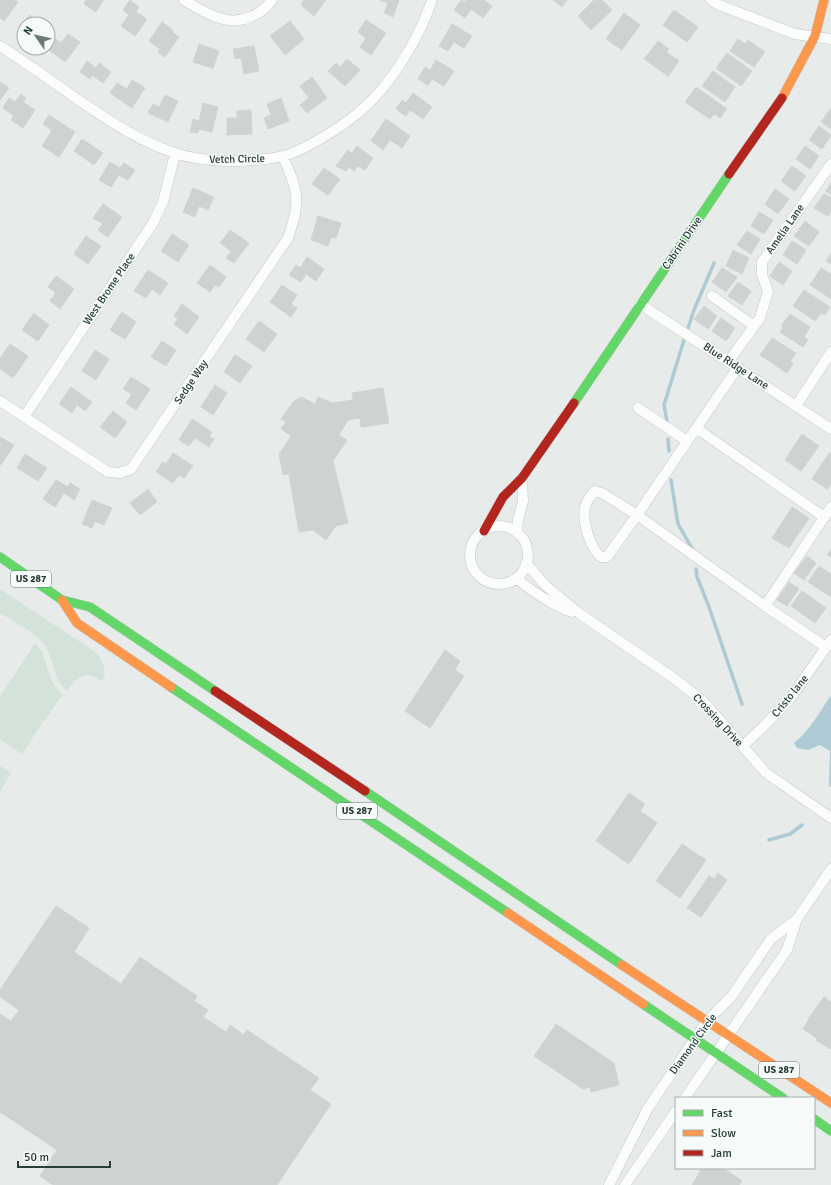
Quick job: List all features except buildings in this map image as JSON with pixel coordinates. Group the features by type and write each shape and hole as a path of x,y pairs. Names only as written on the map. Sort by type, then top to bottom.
{"main road":[{"name":"Cabrini Drive","path":"484,530 503,497 522,478 783,96 814,36 824,0"},
{"name":"US 287","path":"0,558 62,600 90,607 831,1103"},
{"name":"US 287","path":"62,600 77,623 717,1052 782,1097"},
{"path":"815,1120 831,1131"}],"street":[{"path":"184,0 223,19 237,21 255,15 267,7 272,0"},
{"name":"Vetch Circle","path":"0,46 120,128 142,140 175,154 192,158 219,161 255,160 283,156 304,147 333,132 359,113 383,87 408,51 428,12 432,0"},
{"path":"717,2 795,34 831,39"},
{"name":"West Brome Place","path":"24,417 153,223 163,202 175,154"},
{"name":"Sedge Way","path":"0,401 108,472 120,473 130,469 288,238 295,216 296,193 283,156"},
{"name":"Amelia Lane","path":"637,515 595,491 590,496 585,508 586,524 590,541 601,557 607,557 637,515 696,428 760,318 768,291 762,275 762,262 831,164"},
{"path":"712,296 754,326"},
{"name":"Blue Ridge Lane","path":"640,304 831,429"},
{"path":"796,406 831,352"},
{"path":"638,408 687,441"},
{"path":"696,428 824,517"},
{"path":"517,532 522,501 522,478"},
{"path":"765,606 831,507"},
{"path":"637,515 765,606 829,643"},
{"path":"501,526 517,532 523,539 528,555 522,571 516,578 509,582 496,583 483,579 476,573 470,555 472,545 477,536 484,530 501,526"},
{"name":"Crossing Drive","path":"526,563 546,586 580,614 672,677 703,701 766,773 831,818"},
{"name":"Crossing Drive","path":"516,578 521,583 566,611 580,614"},
{"name":"Cristo lane","path":"743,746 790,699 829,643"},
{"name":"Diamond Circle","path":"686,1097 787,950 797,919 831,869"},
{"name":"Diamond Circle","path":"609,1185 648,1108 707,1021 731,997 770,939 797,919"},
{"path":"625,1185 675,1112"}],"shaded area":[{"path":"0,589 94,651 103,664 104,679 101,681 92,676 84,676 78,679 67,691 58,680 50,656 41,640 0,613"},
{"path":"35,643 40,648 53,683 63,694 42,722 22,754 0,739 0,697"},
{"path":"0,766 11,773 0,792"}],"water":[{"path":"831,695 831,787 829,786 830,751 820,745 808,750 797,748 794,743 810,727"}],"waterway":[{"path":"688,328 714,263"},
{"path":"667,421 664,405 684,340"},
{"path":"668,439 669,451"},
{"path":"671,480 678,524 693,550"},
{"path":"696,569 697,577 709,607 742,704"},
{"path":"769,840 790,834 802,825"}],"traffic: fast":[{"path":"574,403 729,174"},
{"path":"0,557 62,600 90,607 215,691"},
{"path":"171,687 508,913"},
{"path":"365,791 622,965"},
{"path":"643,1004 782,1097"},
{"path":"815,1120 831,1131"}],"traffic: slow":[{"path":"782,98 815,36 824,0"},
{"path":"62,600 77,623 171,687"},
{"path":"508,913 643,1004"},
{"path":"622,965 831,1103"}],"traffic: jam":[{"path":"729,174 782,98"},
{"path":"484,531 503,497 522,478 574,403"},
{"path":"215,691 365,791"}]}
